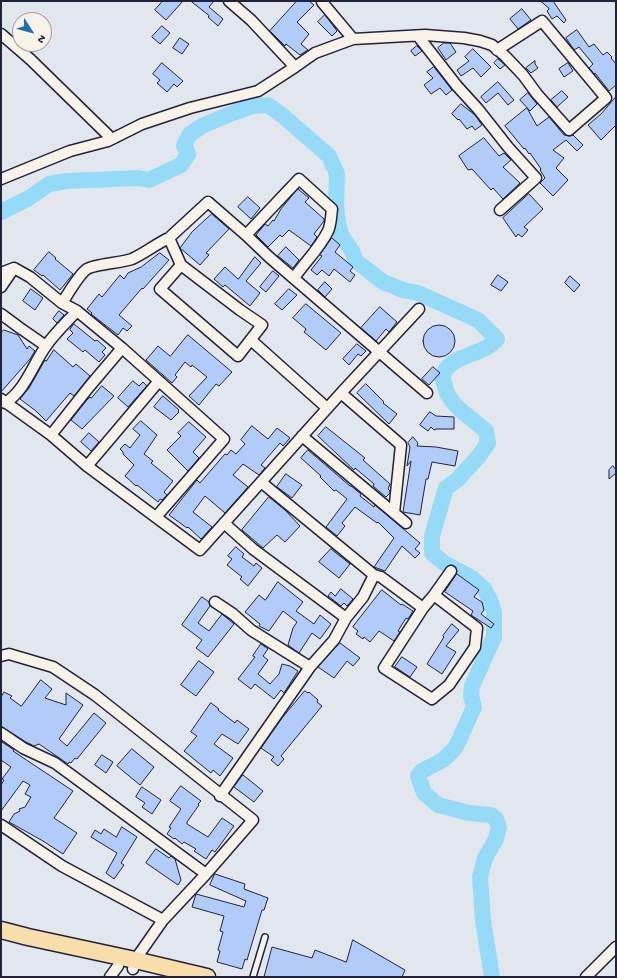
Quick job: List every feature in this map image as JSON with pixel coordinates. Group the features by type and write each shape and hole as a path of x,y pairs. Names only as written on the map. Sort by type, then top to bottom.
{"main road":[{"path":"1,930 124,968 207,977"},
{"path":"1,940 167,977"}],"street":[{"path":"229,1 251,20 295,67"},
{"path":"322,1 353,39"},
{"path":"1,179 63,153 112,139 142,124 190,108 258,91 315,53 353,39 418,36 464,38 492,45 523,76 569,130 606,98 542,21 498,50"},
{"path":"1,34 30,58 112,139"},
{"path":"418,36 457,86 536,178 500,210"},
{"path":"246,235 299,179 332,209 328,231 318,247 294,278"},
{"path":"62,303 80,275 88,268 131,259 148,251 169,238 208,202 269,257 427,392"},
{"path":"169,238 182,265 262,325 238,356 160,289 182,265"},
{"path":"14,268 30,278 62,303 77,311 122,348 224,439 156,517"},
{"path":"1,273 14,268"},
{"path":"1,287 14,268"},
{"path":"3,401 51,435 87,466 200,550 341,392 419,309"},
{"path":"3,401 11,399 23,385 46,346 77,311"},
{"path":"1,314 46,346"},
{"path":"251,340 327,408"},
{"path":"51,435 122,348"},
{"path":"87,466 159,381"},
{"path":"341,392 401,445 394,513"},
{"path":"302,436 406,523"},
{"path":"261,482 374,575 381,577 424,608"},
{"path":"224,523 252,549 346,618"},
{"path":"434,595 477,628 475,648 449,685 432,699 384,668 424,608 451,571"},
{"path":"220,796 310,667 334,640 346,618 362,597 374,575"},
{"path":"215,602 233,614 251,630 310,667"},
{"path":"1,656 9,654 53,667 95,695 220,796 253,820 163,920 124,968"},
{"path":"1,732 23,748 54,763 206,874"},
{"path":"1,825 62,866 163,920"},
{"path":"586,977 616,947"}],"lane":[{"path":"253,977 265,937"}],"building":[{"path":"163,1 183,1 166,20 155,10"},
{"path":"191,1 214,1 209,7 223,19 218,26 208,17 209,16"},
{"path":"297,1 309,1 314,5 297,22 309,34 301,44 308,50 300,55 286,44 285,46 270,31"},
{"path":"541,1 553,1 566,20 564,23 557,16 552,19 547,11 549,9"},
{"path":"522,9 531,20 518,29 510,19"},
{"path":"325,15 337,31 332,36 318,22"},
{"path":"162,26 170,33 160,44 152,37"},
{"path":"577,30 589,47 594,44 603,55 607,52 616,64 616,85 609,91 595,73 594,74 589,68 593,64 579,47 574,50 566,38"},
{"path":"180,38 189,44 182,54 173,48"},
{"path":"444,43 450,43 456,52 446,60 438,48"},
{"path":"417,46 422,51 415,56 411,51"},
{"path":"473,49 491,67 481,77 473,68 461,76 457,70 469,61 465,57"},
{"path":"498,59 505,65 500,69 494,63"},
{"path":"535,61 538,68 531,73 526,68"},
{"path":"162,63 183,81 177,87 174,84 167,92 157,83 160,80 153,74"},
{"path":"568,63 573,71 564,77 559,69"},
{"path":"434,67 452,90 446,95 440,88 431,94 424,85 433,78 427,72"},
{"path":"498,82 514,100 508,105 498,93 486,103 481,97"},
{"path":"562,91 568,97 557,107 551,100"},
{"path":"528,93 537,104 530,111 520,100"},
{"path":"616,97 616,125 601,140 588,125 601,114"},
{"path":"461,104 475,115 482,125 475,130 472,126 467,129 459,119 458,120 452,114"},
{"path":"527,108 537,126 549,117 564,135 573,135 583,145 577,151 566,140 553,150 564,158 556,168 568,180 553,196 540,183 545,178 540,170 541,169 530,153 529,154 525,148 524,149 505,126"},
{"path":"484,138 499,156 504,153 511,160 503,167 520,183 503,199 493,188 491,190 472,169 468,170 459,156"},
{"path":"298,189 309,198 305,202 324,219 314,234 317,237 311,246 289,230 282,237 280,235 268,247 256,235 265,224 268,226 273,220 274,221 281,209"},
{"path":"529,194 543,209 524,227 528,230 522,237 518,234 516,237 503,218"},
{"path":"248,197 260,208 251,219 238,207"},
{"path":"212,214 229,229 206,253 209,255 200,265 180,248 192,232"},
{"path":"332,238 340,245 335,252 353,267 350,271 355,275 350,282 334,269 329,276 322,270 317,275 311,270 322,256 320,255"},
{"path":"286,247 299,260 293,268 278,256"},
{"path":"49,252 73,274 60,290 43,275 42,276 34,270"},
{"path":"160,253 169,260 119,315 132,326 127,331 123,328 118,335 91,314 92,313 87,309 99,294 102,297 120,275 124,279 128,273 141,267"},
{"path":"255,257 261,263 246,281 260,293 250,306 225,285 223,287 214,279 225,267 238,279"},
{"path":"273,271 279,276 266,292 260,287"},
{"path":"498,275 508,282 501,291 491,285"},
{"path":"570,276 580,285 574,292 565,283"},
{"path":"325,282 332,289 325,297 318,290"},
{"path":"31,289 43,298 35,310 23,301"},
{"path":"289,289 297,295 282,310 275,304"},
{"path":"306,304 341,333 326,350 304,332 306,329 293,318"},
{"path":"380,307 397,322 389,332 386,329 376,341 361,328"},
{"path":"59,311 64,315 57,323 53,319"},
{"path":"74,324 106,348 102,352 105,355 99,362 85,350 83,352 67,339 73,333 70,330"},
{"path":"439,325 445,326 452,332 455,341 454,347 448,354 439,357 433,356 426,350 423,341 424,335 430,328"},
{"path":"4,330 18,335 27,349 29,346 35,351 30,359 1,392 1,333"},
{"path":"188,335 232,372 219,386 216,384 199,405 189,396 207,377 192,365 191,367 185,362 175,375 177,377 172,383 146,360 158,346 170,356"},
{"path":"357,344 366,351 361,356 358,354 349,365 343,359"},
{"path":"54,350 73,367 76,364 90,376 74,396 70,393 46,421 20,399 29,388 45,360 46,361"},
{"path":"433,367 440,373 429,385 422,379"},
{"path":"133,381 139,386 143,382 147,386 128,407 118,398"},
{"path":"366,384 384,402 383,403 397,414 389,424 357,393"},
{"path":"102,386 114,396 82,429 71,420 86,401 90,397 91,398"},
{"path":"163,396 179,410 179,412 171,420 154,407"},
{"path":"430,412 436,416 454,417 454,429 434,430 431,427 428,431 420,425"},
{"path":"141,421 157,435 144,454 153,461 151,463 173,481 164,492 167,495 158,502 125,476 134,465 120,449 125,444 130,448 140,435 133,429"},
{"path":"189,422 206,437 193,452 199,458 188,471 167,450 181,436 178,433"},
{"path":"252,426 268,439 277,428 290,438 283,446 280,443 261,465 265,468 259,475 243,464 233,475 248,487 225,513 205,496 193,512 212,527 201,539 188,527 187,528 169,515 197,480 200,483 225,454 227,455 231,450 236,454 245,444 241,440"},
{"path":"326,427 365,458 363,460 390,484 388,489 390,493 386,497 373,486 374,484 355,468 354,470 318,436"},
{"path":"89,433 99,442 91,451 81,442"},
{"path":"413,437 418,443 417,446 436,447 458,451 455,466 432,462 428,479 426,479 420,515 403,512 411,461 407,466 410,447 408,443"},
{"path":"308,450 361,494 360,496 374,507 375,505 420,543 415,549 420,553 415,558 402,546 385,571 374,567 394,538 378,522 377,523 355,507 342,523 345,526 337,536 326,527 347,499 336,490 334,491 320,477 321,476 301,458"},
{"path":"613,466 616,473 609,479 609,470"},
{"path":"286,474 302,485 292,498 277,487"},
{"path":"269,497 285,510 300,526 285,542 277,535 263,548 242,530"},
{"path":"236,547 244,554 242,557 254,566 256,563 262,568 248,586 240,579 242,577 227,565 232,559 228,556"},
{"path":"331,549 350,564 339,578 319,562"},
{"path":"457,574 479,590 474,597 482,602 484,610 481,614 494,624 491,628 471,615 473,611 445,592"},
{"path":"278,582 303,602 296,611 314,624 320,615 331,624 320,639 312,633 299,653 288,645 293,628 297,622 283,611 269,631 259,626 260,624 245,612 259,595 265,600"},
{"path":"341,589 353,599 347,606 344,603 341,606 328,596 331,592 335,596"},
{"path":"382,590 401,605 402,604 413,611 408,619 406,618 394,641 379,631 370,642 364,637 363,639 356,634 358,631 353,627"},
{"path":"202,597 209,602 210,606 198,623 209,631 222,614 234,624 208,657 196,648 202,640 182,625"},
{"path":"452,624 459,630 446,646 456,652 442,674 427,664 444,637 443,636"},
{"path":"340,643 360,658 353,666 347,661 334,678 318,667"},
{"path":"261,644 268,649 263,656 268,660 258,674 270,684 279,674 282,664 290,666 298,671 284,693 281,690 274,699 255,684 251,689 238,679 255,657 253,656"},
{"path":"402,657 417,667 410,677 395,667"},
{"path":"199,661 214,672 196,696 181,685"},
{"path":"41,680 52,689 45,698 66,705 66,693 83,705 59,739 67,746 94,713 106,723 77,759 75,758 71,763 69,762 68,764 39,744 34,746 26,742 1,726 1,697 4,692 12,696 10,698 21,706"},
{"path":"305,691 308,693 309,692 322,706 281,756 284,759 278,766 271,760 274,757 261,748 282,718"},
{"path":"211,703 235,723 237,720 249,729 238,744 222,734 214,744 233,758 220,776 213,770 211,773 184,751 197,736 191,732"},
{"path":"2,742 73,791 54,818 77,833 63,854 9,822 14,814 20,811 19,809 25,807 31,797 25,794 30,785 23,781 1,811 1,785 4,780 2,779 11,767 1,760"},
{"path":"132,749 154,767 140,785 117,766"},
{"path":"102,755 113,762 106,773 95,765"},
{"path":"243,775 263,791 254,802 234,787"},
{"path":"181,786 201,801 187,824 208,837 222,818 234,826 215,852 212,850 206,859 194,851 196,849 184,842 182,844 167,834 171,828 169,827 181,809 170,801"},
{"path":"142,787 161,800 152,814 142,807 145,803 136,797"},
{"path":"122,827 137,837 121,863 124,865 114,879 106,873 117,853 91,837 95,830 101,834 104,829 116,837"},
{"path":"156,849 169,858 171,856 175,859 181,880 178,885 146,863"},
{"path":"215,874 245,884 244,889 268,898 264,910 262,910 247,960 245,959 242,969 217,962 220,951 218,950 223,932 220,931 224,916 192,907 196,894 244,907 246,901 210,885"},
{"path":"353,940 405,970 402,977 264,977 272,947 312,958 315,950 346,962"}],"waterway":[{"path":"1,212 29,198 49,184 67,181 139,178 149,180 181,165 188,154 184,145 190,134 202,126 253,106 268,105 329,156 337,174 336,205 341,235 352,251 356,261 383,282 403,290 418,293 478,320 497,339 485,348 451,364 446,369 442,377 450,399 459,409 486,431 488,443 478,457 457,480 446,488 432,536 432,553 444,563 472,578 484,589 494,612 494,637 472,686 471,696 474,707 456,747 443,760 422,771 418,776 424,793 438,805 469,813 491,815 496,819 499,827 496,839 485,858 480,877 483,920 492,977"}]}
